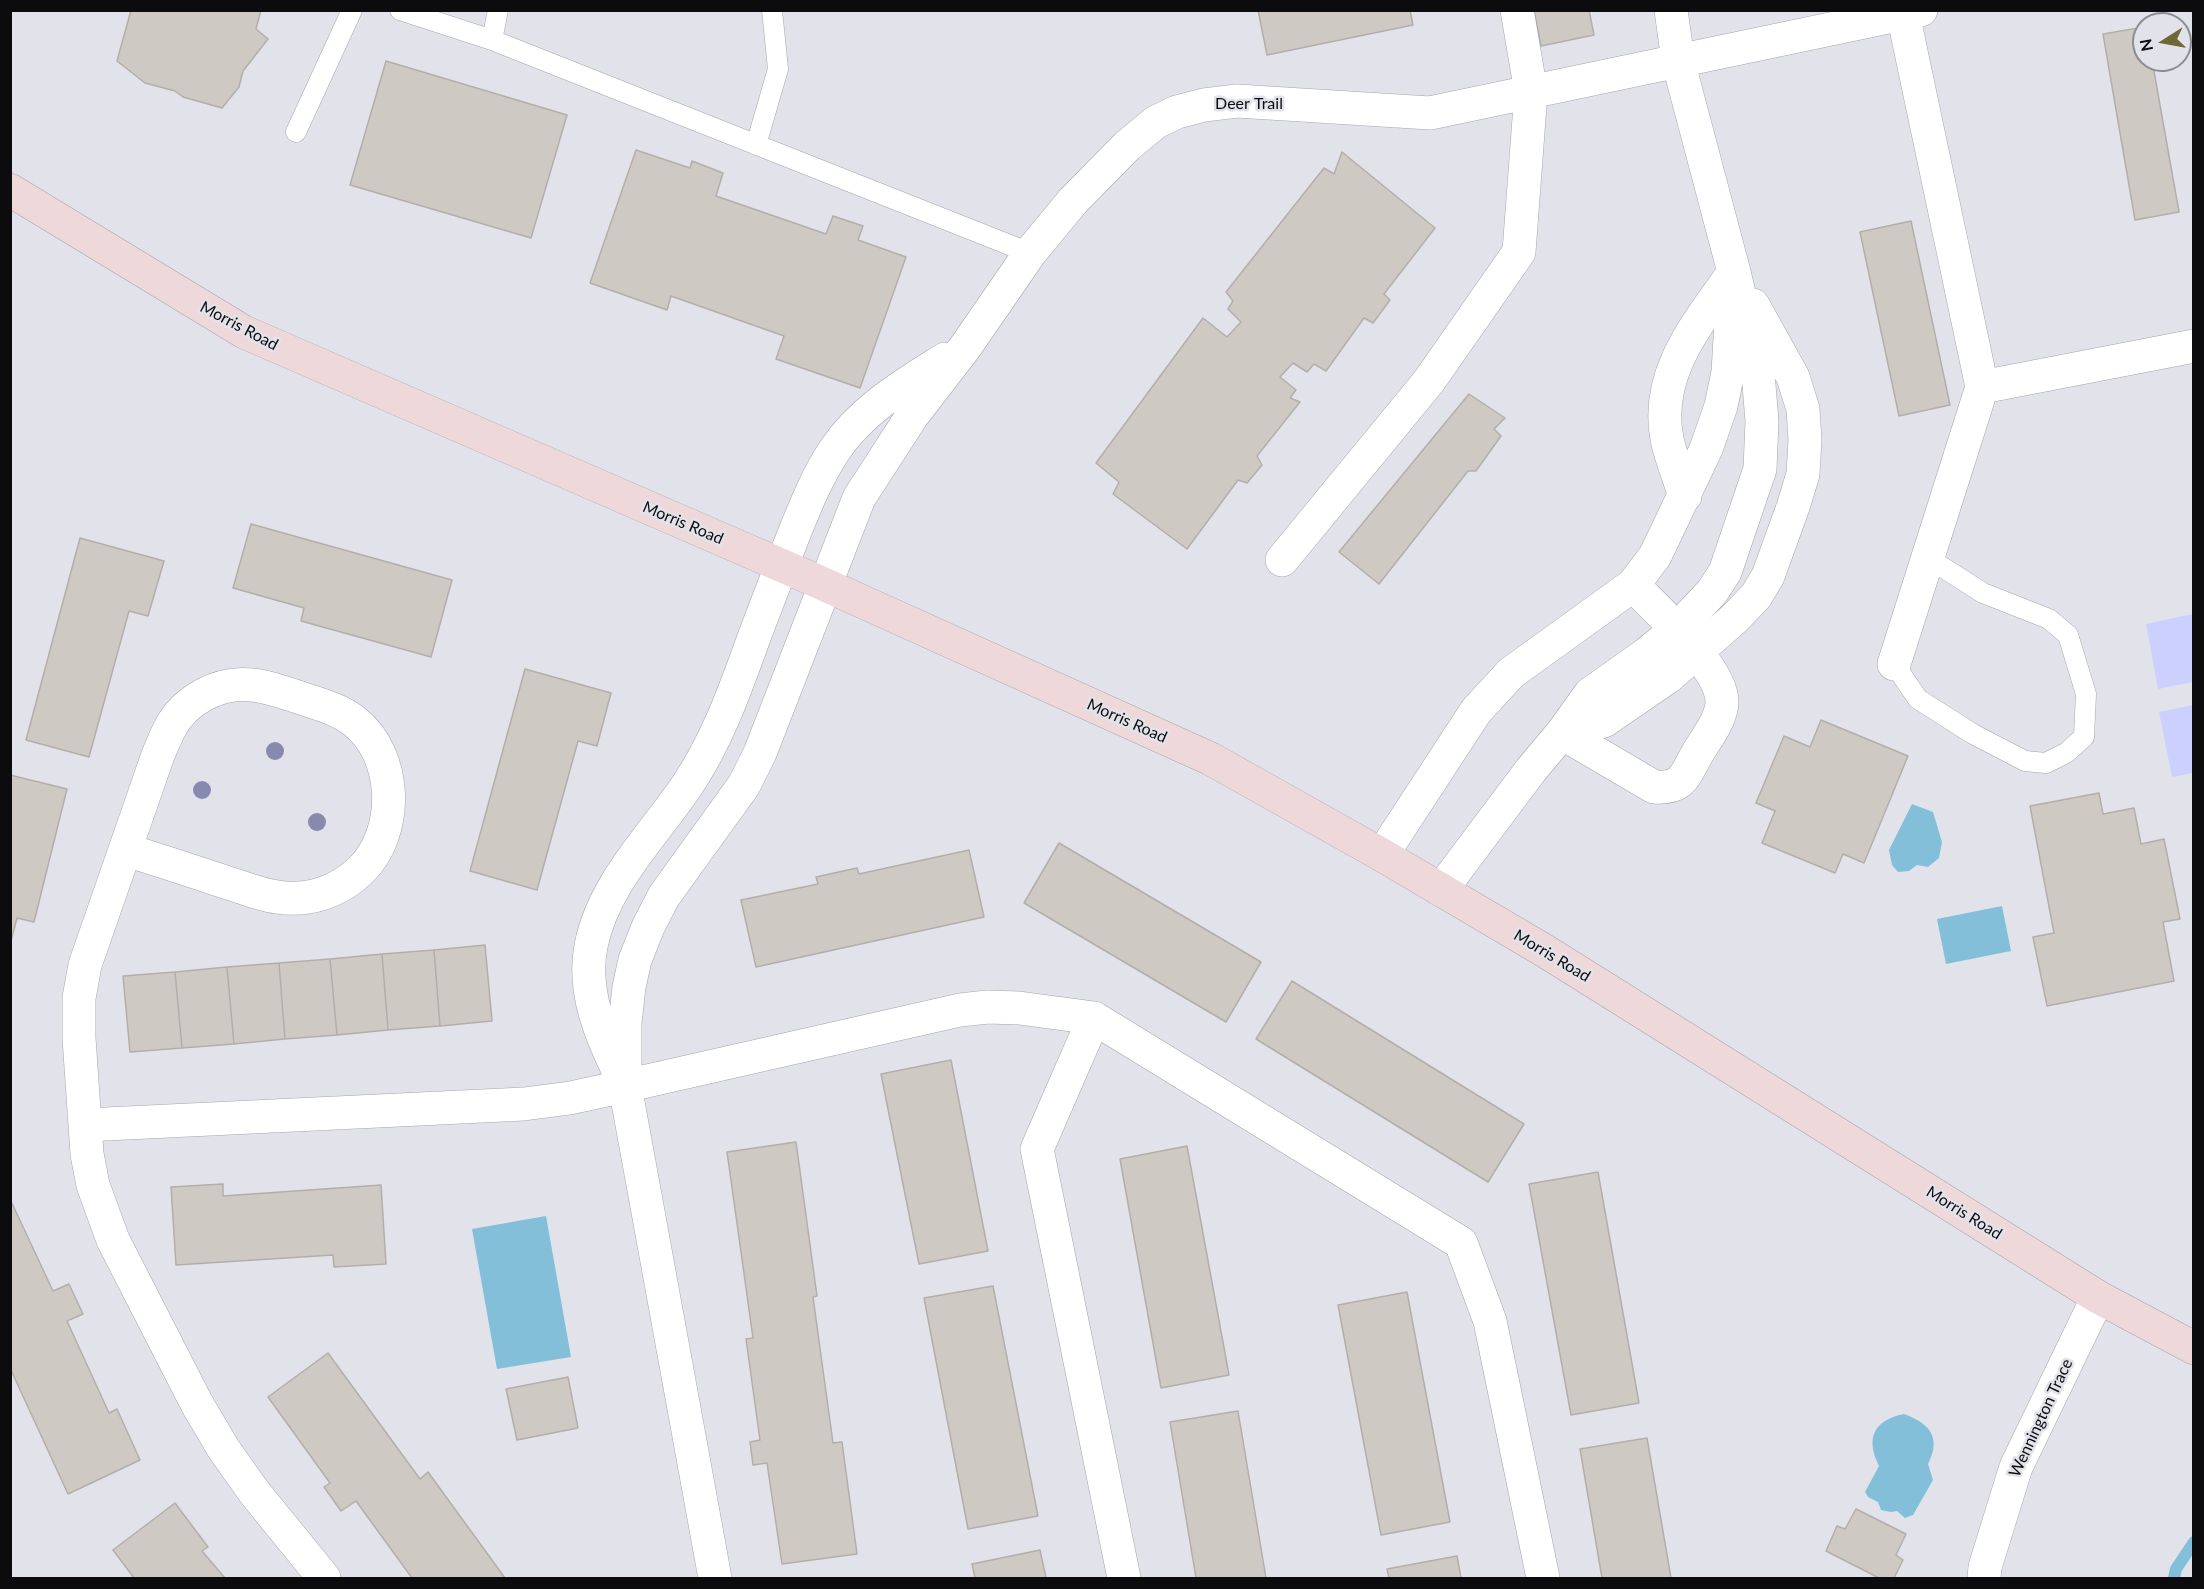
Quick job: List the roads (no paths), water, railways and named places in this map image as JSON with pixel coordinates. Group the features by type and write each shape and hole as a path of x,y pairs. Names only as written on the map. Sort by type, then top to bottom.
{"street":[{"path":"1282,560 1429,381 1519,252 1531,92 1517,10"},
{"path":"1671,10 1678,61 1734,272 1758,373 1762,421 1760,470 1725,572 1687,641"},
{"path":"1894,664 1982,387 1912,12"},
{"name":"Deer Trail","path":"625,1086 625,1023 628,987 635,960 648,927 664,897 744,785 760,753 859,498 912,416 966,346 1030,253 1072,202 1127,146 1155,122 1177,112 1204,105 1237,101 1430,113 1912,12"},
{"name":"Morris Road","path":"12,195 244,332 825,585 1210,759 1382,855 1545,951 2098,1297 2193,1348"},
{"path":"1685,496 1667,438 1664,398 1675,364 1690,335 1734,272"},
{"path":"1382,855 1476,711 1511,673 1633,585 1655,556 1706,449 1721,405 1728,372 1734,272"},
{"path":"1441,890 1590,694 1646,655 1687,641 1749,603 1768,576 1803,474 1805,440 1803,409 1793,377 1734,272"},
{"path":"715,1578 625,1086 603,1041 592,1002 589,964 597,923 625,871 687,785 720,727 781,566 817,481 844,436 876,405 966,346"},
{"path":"1982,387 2193,346"},
{"path":"1562,733 1654,788 1669,788 1681,782 1719,716 1722,702 1719,685 1687,641 1633,585"},
{"path":"126,850 277,897 306,898 332,891 351,880 369,862 378,845 386,819 389,797 387,777 380,755 369,737 355,722 339,711 273,689 251,684 230,685 215,689 192,703 181,712 170,728 158,755 85,965 79,998 79,1038 87,1154 93,1185 113,1240 192,1394 223,1448 324,1578"},
{"path":"85,1125 524,1104 570,1098 960,1010 988,1007 1019,1008 1094,1018 1461,1243 1490,1321 1543,1578"},
{"path":"1094,1018 1037,1149 1124,1578"},
{"name":"Wennington Trace","path":"1984,1578 1985,1567 2016,1467 2098,1297"}],"lane":[{"path":"296,132 352,10"},
{"path":"400,10 492,40 1030,253"},
{"path":"492,40 498,10"},
{"path":"756,145 778,69 772,10"},
{"path":"1894,664 1918,699 1973,734 2025,761 2046,763 2066,753 2084,737 2086,694 2068,636 2049,619 1983,593 1928,558"}],"waterway":[{"path":"2174,1578 2176,1569 2194,1542"}]}
